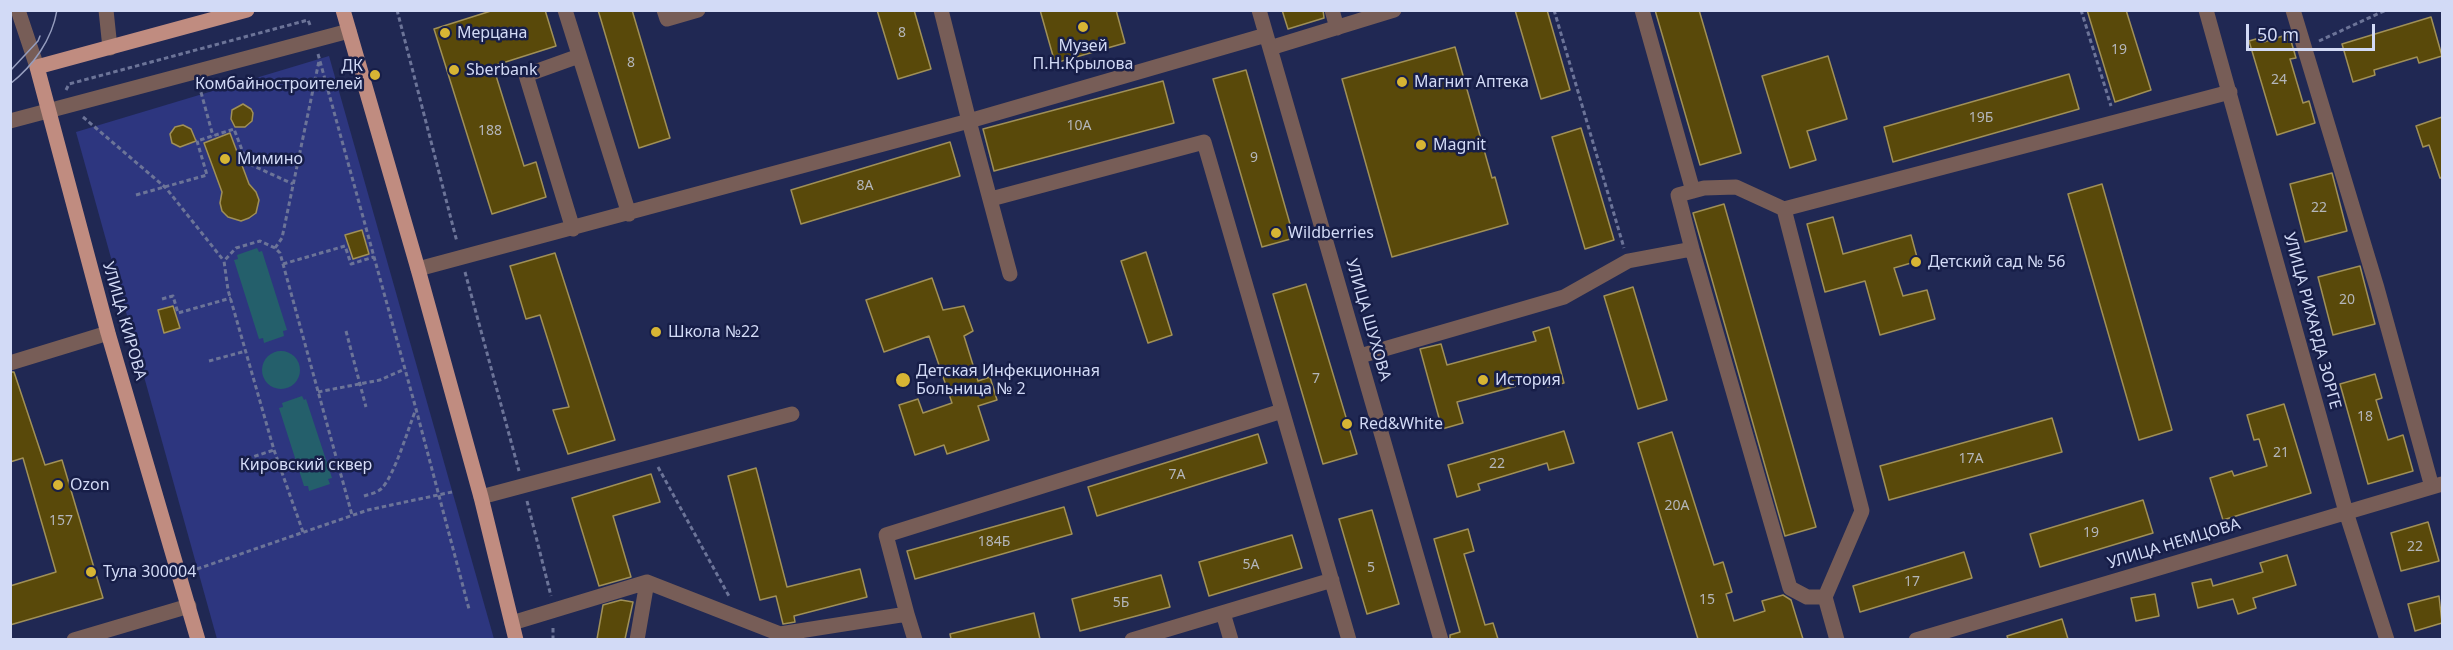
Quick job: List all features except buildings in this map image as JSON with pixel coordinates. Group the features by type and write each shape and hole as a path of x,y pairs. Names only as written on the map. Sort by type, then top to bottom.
{"main road":[{"path":"37,67 247,10"},
{"path":"343,10 481,497 516,639"},
{"name":"УЛИЦА КИРОВА","path":"37,67 108,333 198,639"}],"street":[{"name":"УЛИЦА КИРОВА","path":"18,10 37,67"},
{"path":"106,10 110,48"},
{"path":"565,10 629,214"},
{"path":"664,10 667,20 698,10"},
{"path":"941,10 1011,274"},
{"name":"УЛИЦА ШУХОВА","path":"1259,10 1442,639"},
{"path":"1332,10 1337,28"},
{"path":"1642,10 1693,191"},
{"name":"УЛИЦА РИХАРДА ЗОРГЕ","path":"2206,10 2346,512 2387,639"},
{"path":"2293,10 2437,486"},
{"path":"418,269 1268,42 1337,28 1390,11"},
{"path":"10,121 48,109 349,31"},
{"path":"573,229 526,75 579,56"},
{"path":"1825,597 1808,597 1790,588 1678,195 1693,191 1736,187 1784,209 2230,92"},
{"path":"992,199 1204,142 1349,639"},
{"path":"1784,209 1862,510 1825,597 1837,639"},
{"path":"1360,356 1564,297 1628,261 1692,249"},
{"path":"10,363 108,333"},
{"path":"915,639 886,535 1282,411"},
{"path":"481,497 792,414"},
{"name":"УЛИЦА НЕМЦОВА","path":"1917,639 2437,486"},
{"path":"1132,639 1332,580"},
{"path":"512,623 647,582 780,634 841,632 907,614"},
{"path":"637,639 647,582"},
{"path":"74,639 189,606"},
{"path":"1223,613 1230,639"}],"path":[{"path":"397,10 554,610 553,639"},
{"path":"1554,10 1628,261"},
{"path":"2081,10 2116,122"},
{"path":"2304,48 2386,10"},
{"path":"275,248 282,238 320,59 469,609"},
{"path":"202,94 213,136"},
{"path":"94,127 166,188 224,261 231,298 274,450 303,531"},
{"path":"136,195 207,175 197,141 234,129 247,163 293,184"},
{"path":"224,261 236,248 260,241 280,253 352,515"},
{"path":"283,264 345,246 351,264 374,257"},
{"path":"162,299 173,296 178,313 231,298"},
{"path":"346,331 366,407"},
{"path":"209,362 246,351"},
{"path":"318,392 380,380 405,369"},
{"path":"364,496 382,488 391,472 416,409"},
{"path":"240,461 274,450"},
{"path":"650,452 742,619"},
{"path":"197,569 352,515 452,492"}],"green space":[{"name":"Кировский сквер","path":"329,56 494,639 217,639 76,132"}],"shaded area":[{"path":"257,248 259,252 262,251 287,330 283,331 284,336 264,343 263,338 259,339 234,260 238,259 237,255"},
{"path":"281,351 295,356 300,370 295,384 281,389 267,384 262,370 267,356"},
{"path":"302,396 304,400 306,399 332,478 328,479 330,484 309,491 308,486 304,486 279,408 283,407 282,403"}],"tram line":[{"path":"10,84 40,52 51,32 57,10"},
{"path":"10,71 40,36"}],"place":[{"name":"Музей П.Н.Крылова","path":"1083,27"},
{"name":"Мерцана","path":"445,33"},
{"name":"Sberbank","path":"454,70"},
{"name":"ДК Комбайностроителей","path":"375,75"},
{"name":"Магнит Аптека","path":"1402,82"},
{"name":"Magnit","path":"1421,145"},
{"name":"Мимино","path":"225,159"},
{"name":"Wildberries","path":"1276,233"},
{"name":"Детский сад № 56","path":"1916,262"},
{"name":"Школа №22","path":"656,332"},
{"name":"Детская Инфекционная Больница № 2","path":"903,380"},
{"name":"История","path":"1483,380"},
{"name":"Red&White","path":"1347,424"},
{"name":"Ozon","path":"58,485"},
{"name":"Тула 300004","path":"91,572"}]}
